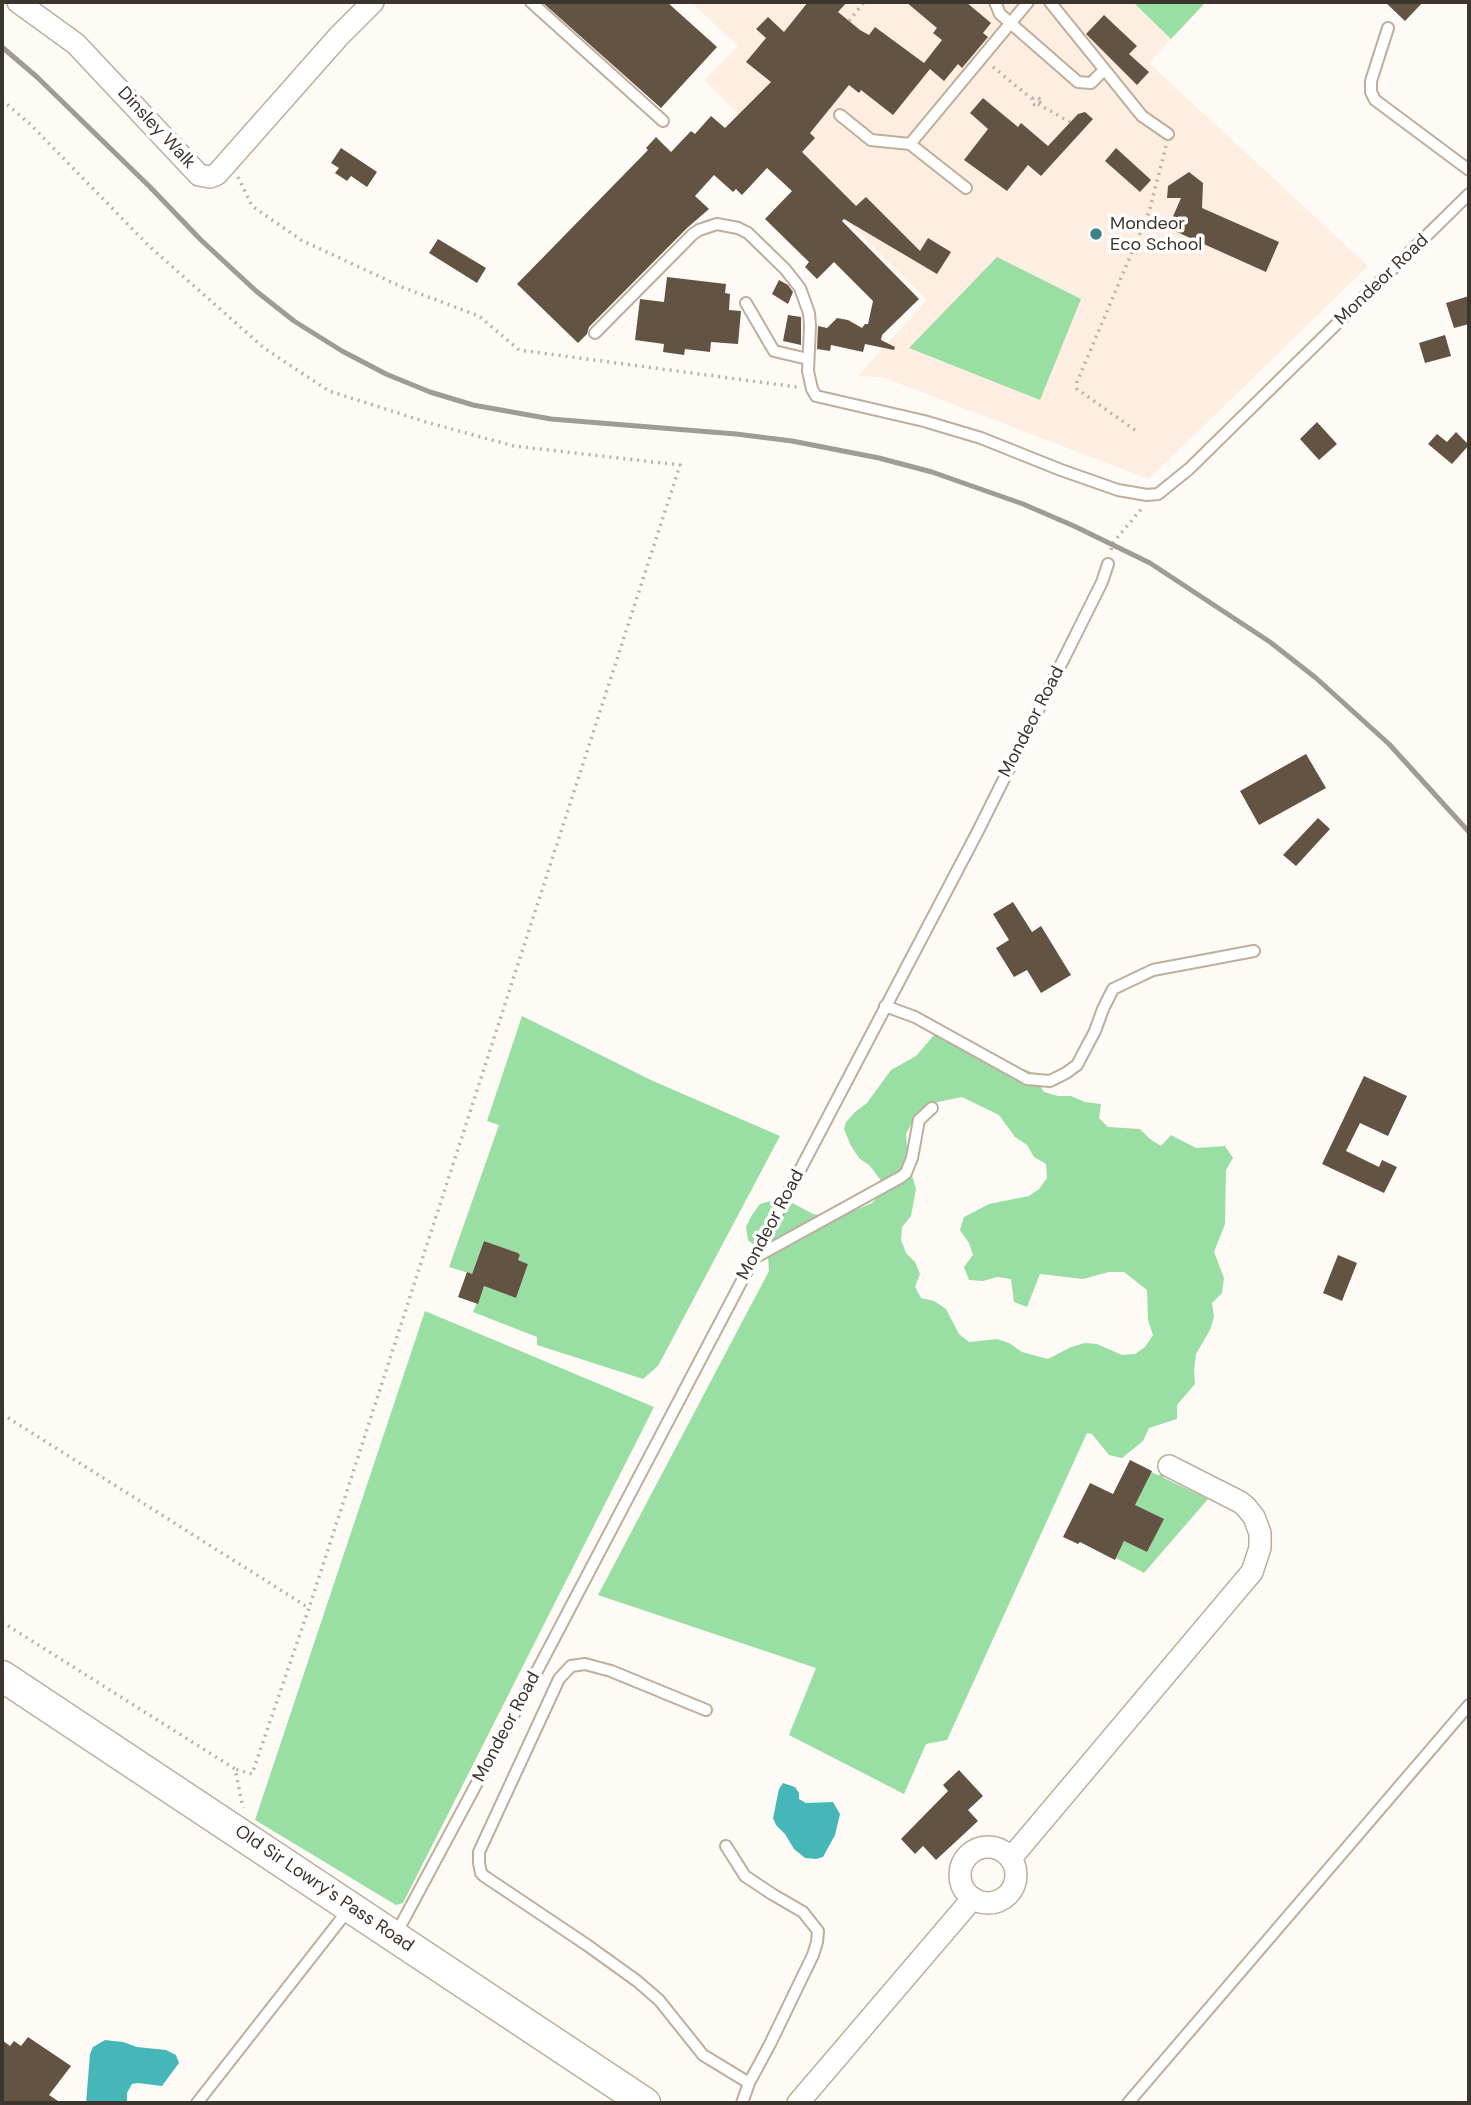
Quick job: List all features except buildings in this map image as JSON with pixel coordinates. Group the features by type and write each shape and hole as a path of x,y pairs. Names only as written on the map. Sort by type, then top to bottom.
{"main road":[{"name":"Old Sir Lowry's Pass Road","path":"2,1676 645,2103"}],"street":[{"name":"Dinsley Walk","path":"18,2 76,44 199,175 210,177 217,174 339,36 373,2"},
{"path":"1011,1858 1251,1572 1256,1560 1260,1548 1260,1533 1254,1517 1246,1507 1169,1466"},
{"path":"988,1847 1005,1852 1011,1858 1016,1875 1010,1891 996,1901 987,1902 973,1898 961,1883 960,1874 965,1858 972,1852 988,1847"},
{"path":"798,2103 973,1898"}],"lane":[{"path":"531,2 663,121"},
{"path":"995,2 1000,14 1078,82 1091,83 1104,69"},
{"path":"910,144 1028,2"},
{"path":"1050,2 1142,116 1168,134"},
{"path":"1388,28 1370,92 1375,100 1469,170"},
{"path":"840,115 871,140 910,144 966,188"},
{"name":"Mondeor Road","path":"814,393 981,438 1118,490 1158,494 1189,469 1469,194"},
{"path":"595,333 692,234 717,224 728,225 748,233 785,269 800,288 810,327 808,371 814,393"},
{"path":"746,303 774,351 808,359"},
{"name":"Mondeor Road","path":"394,1936 537,1671 978,831 1102,582 1108,564"},
{"path":"885,1006 915,1017 1027,1079 1049,1081 1077,1065 1113,989 1153,970 1254,951"},
{"path":"754,1258 901,1177 912,1158 919,1120 932,1108"},
{"path":"706,1710 611,1671 585,1664 571,1667 559,1679 547,1704 479,1852 479,1863 484,1876 637,1981 659,2000 698,2050 749,2083"},
{"path":"1128,2103 1469,1705"},
{"path":"726,1846 745,1876 803,1912 818,1931 813,1955 749,2083 742,2103"},
{"path":"197,2103 350,1907"}],"path":[{"path":"849,21 864,2"},
{"path":"982,58 1032,99 1033,104 1038,104 1070,122"},
{"path":"2,100 32,125 158,255 264,348 329,391 514,446 680,465 309,1608 252,1774 235,1769 2,1622"},
{"path":"1135,430 1077,389 1077,382 1149,212 1161,172 1168,134"},
{"path":"230,160 252,206 301,240 402,287 479,316 519,351 814,393"},
{"path":"1108,564 1112,544 1138,512"},
{"path":"2,1414 309,1608"},
{"path":"235,1769 251,1840"}],"shaded area":[{"name":"Mondeor Eco School","path":"691,2 1133,2 1171,39 1149,63 1368,266 1149,479 882,377 858,376 927,300 704,80 738,46"}],"green space":[{"path":"1133,2 1206,2 1171,39"},
{"path":"997,257 1081,299 1040,400 909,348"},
{"path":"522,1016 653,1081 780,1136 658,1366 643,1379 537,1345 537,1337 473,1312 484,1286 516,1298 528,1264 518,1260 518,1253 484,1241 472,1274 449,1267 499,1125 487,1121"},
{"path":"934,1035 961,1043 1009,1068 1024,1069 1037,1075 1037,1081 1044,1092 1101,1104 1099,1118 1108,1127 1140,1129 1161,1146 1171,1135 1196,1148 1225,1146 1233,1158 1226,1170 1225,1224 1214,1252 1224,1278 1222,1293 1212,1303 1214,1317 1210,1330 1196,1354 1195,1384 1177,1405 1177,1419 1149,1428 1143,1441 1122,1458 1109,1455 1092,1434 1087,1433 947,1740 926,1744 904,1794 789,1735 816,1668 598,1595 769,1271 768,1257 748,1240 746,1227 752,1215 760,1204 774,1200 787,1200 813,1214 827,1216 841,1216 872,1203 885,1186 851,1146 844,1129 846,1122 867,1103 891,1070 916,1056","holes":["962,1097 999,1115 1015,1137 1027,1145 1034,1157 1046,1164 1047,1178 1039,1189 1029,1196 989,1204 964,1217 960,1230 973,1255 964,1267 969,1280 983,1281 997,1277 1011,1279 1014,1302 1027,1307 1040,1274 1083,1279 1109,1272 1124,1272 1147,1290 1148,1320 1153,1335 1145,1347 1135,1354 1122,1355 1097,1344 1085,1343 1048,1359 1022,1352 997,1339 969,1342 959,1334 946,1309 934,1301 921,1298 915,1287 920,1274 901,1240 902,1227 911,1216 916,1189 908,1162 906,1134 913,1121 933,1103"]},
{"path":"425,1311 654,1407 403,1903 396,1905 255,1820"},
{"path":"1151,1472 1162,1474 1164,1478 1208,1499 1144,1573 1116,1558 1124,1541 1147,1552 1163,1520 1128,1502"}],"water":[{"path":"783,1783 795,1787 799,1799 806,1803 833,1802 840,1814 835,1835 823,1857 805,1858 794,1849 776,1825 773,1818 779,1789"},
{"path":"105,2040 166,2050 176,2055 179,2063 162,2086 132,2084 127,2093 127,2103 86,2103 90,2054 93,2047"}],"railway":[{"path":"2,47 37,77 256,291 294,321 342,351 386,374 430,392 473,405 551,419 792,441 879,458 932,472 1023,504 1150,563 1270,642 1316,678 1389,744 1469,832"}],"place":[{"name":"Mondeor Eco School","path":"1096,234"}]}
